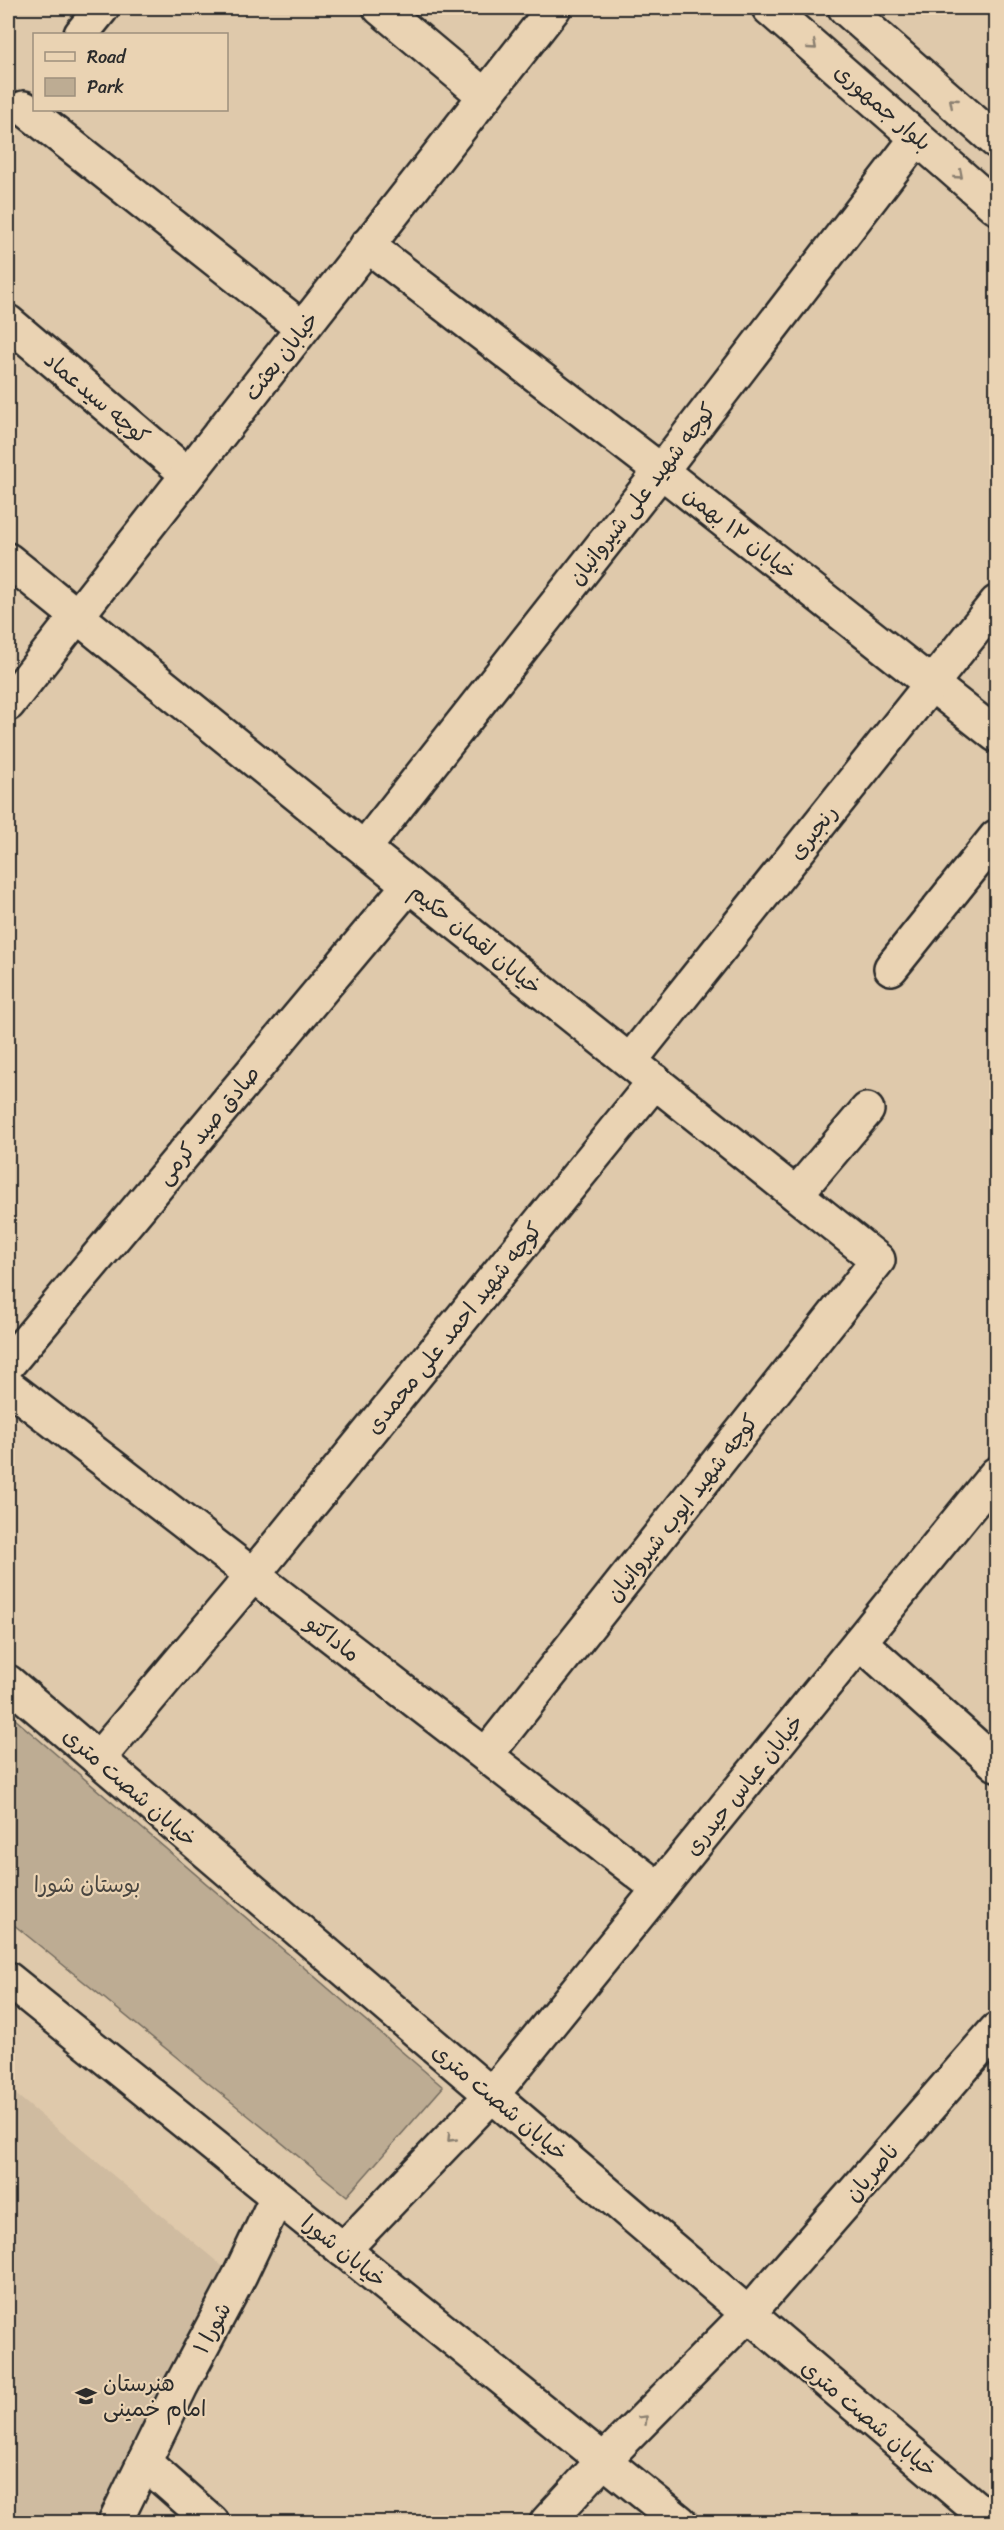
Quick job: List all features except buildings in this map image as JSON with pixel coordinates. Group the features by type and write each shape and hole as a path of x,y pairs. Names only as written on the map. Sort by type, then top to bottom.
{"street":[{"path":"82,33 102,8"},
{"path":"381,8 485,96"},
{"name":"خیابان بعثت","path":"8,704 554,8"},
{"name":"بلوار جمهوری","path":"769,8 996,207"},
{"path":"845,8 996,138"},
{"path":"22,110 302,328"},
{"name":"کوچه شهید علی شیروانیان","path":"365,848 661,471 917,138"},
{"name":"خیابان ۱۲ بهمن","path":"367,245 661,471 996,735"},
{"name":"کوچه سیدعماد","path":"8,322 187,474"},
{"name":"خیابان لقمان حکیم","path":"8,560 409,885 878,1260"},
{"name":"رنجبری","path":"643,1071 931,685 996,603"},
{"path":"891,968 996,837"},
{"name":"صادق صید کرمی","path":"8,1364 409,885"},
{"name":"کوچه شهید احمد علی محمدی","path":"98,1759 253,1575 643,1071"},
{"path":"796,1194 867,1110"},
{"name":"کوچه شهید ایوب شیروانیان","path":"486,1755 878,1260"},
{"name":"ماداکتو","path":"8,1386 659,1889"},
{"name":"خیابان عباس حیدری","path":"343,2250 491,2096 996,1474"},
{"path":"860,1642 996,1764"},
{"name":"خیابان شصت متری","path":"8,1682 992,2523"},
{"name":"خیابان شورا","path":"8,1979 680,2523"},
{"name":"ناصریان","path":"548,2523 603,2461 748,2314 996,2030"},
{"name":"شورا ۱","path":"115,2523 181,2386 240,2275 277,2197"},
{"path":"144,2462 212,2523"}],"shaded area":[{"name":"هنرستان امام خمینی","path":"8,2088 227,2270 101,2522 8,2522"}],"green space":[{"name":"بوستان شورا","path":"8,1713 443,2087 347,2196 8,1920"}],"place":[{"name":"هنرستان امام خمینی","path":"86,2396"}]}
